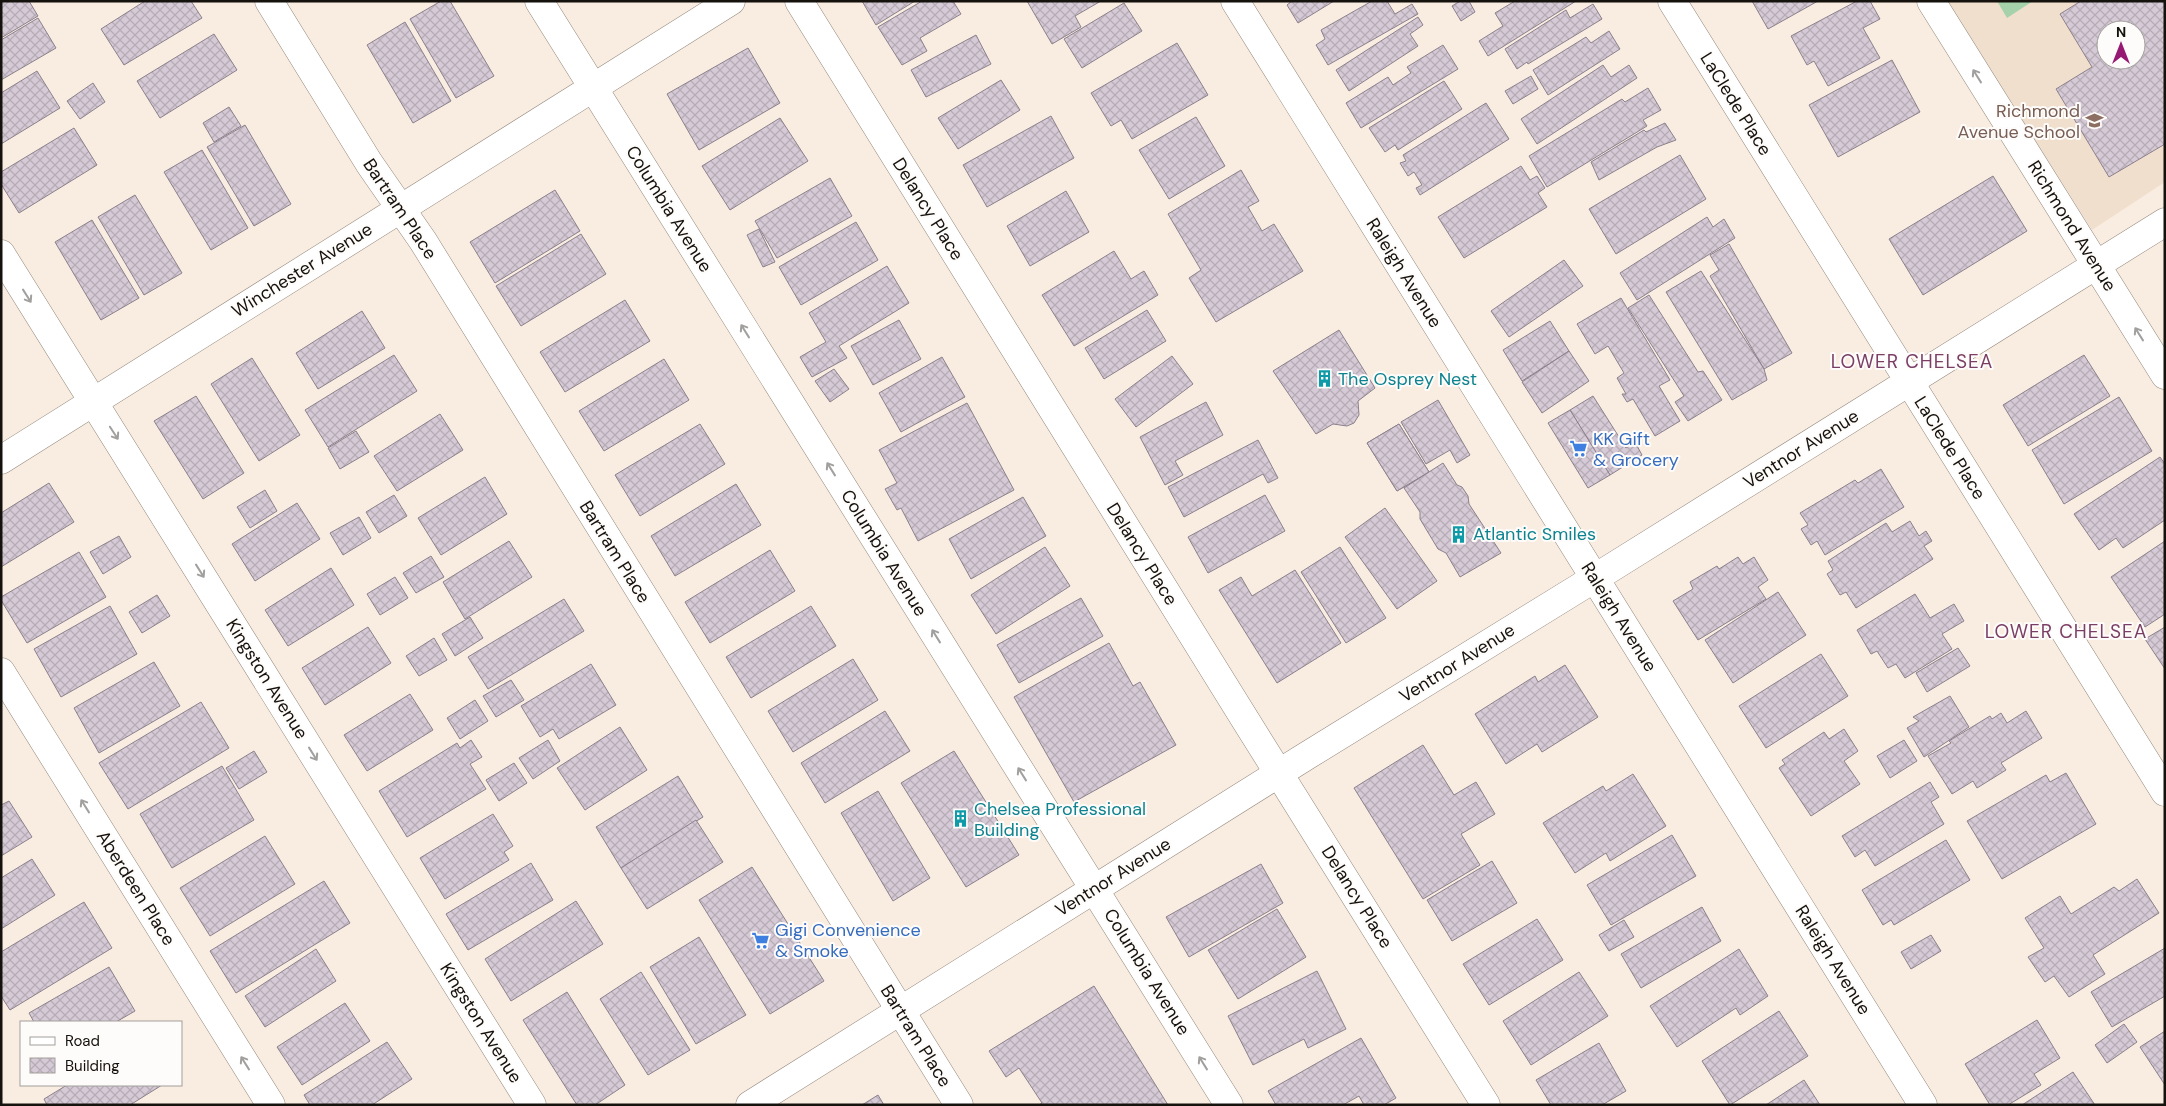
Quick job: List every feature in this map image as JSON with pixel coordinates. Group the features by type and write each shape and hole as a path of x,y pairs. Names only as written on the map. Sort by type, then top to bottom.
{"street":[{"name":"Bartram Place","path":"269,1 399,209 422,241 959,1105"},
{"name":"Columbia Avenue","path":"539,1 1095,889 1228,1105"},
{"name":"Winchester Avenue","path":"1,460 732,1"},
{"name":"Delancy Place","path":"799,1 1486,1105"},
{"name":"Raleigh Avenue","path":"1235,1 1923,1105"},
{"name":"LaClede Place","path":"1672,1 2165,792"},
{"name":"Richmond Avenue","path":"1931,1 2165,375"},
{"name":"Ventnor Avenue","path":"750,1105 2165,222"},
{"name":"Kingston Avenue","path":"1,254 532,1105"},
{"name":"Aberdeen Place","path":"1,672 271,1105"}],"shaded area":[{"name":"Richmond Avenue School","path":"1947,1 2165,1 2165,182 2092,230"}],"green space":[{"path":"1997,1 2033,1 2007,18"}],"building":[{"path":"1,1 29,1 38,16 1,38"},
{"path":"145,1 191,1 202,18 124,65 101,29"},
{"path":"441,1 450,1 494,76 456,98 410,19"},
{"path":"862,1 915,1 876,25"},
{"path":"922,1 953,1 961,14 920,38 927,51 902,65 878,27"},
{"path":"1027,1 1101,1 1075,16 1081,27 1052,44"},
{"path":"1292,1 1334,1 1298,23 1287,5"},
{"path":"1372,1 1387,1 1395,14 1412,4 1418,14 1328,65 1316,45 1325,39 1321,30"},
{"path":"1460,1 1469,1 1475,12 1461,21 1452,6"},
{"path":"1515,1 1576,1 1488,56 1479,41 1503,26 1495,13"},
{"path":"1752,1 1818,1 1768,29"},
{"path":"1857,1 1870,1 1880,19 1863,28 1880,58 1828,86 1814,61 1807,65 1791,36"},
{"name":"Richmond Avenue School","path":"2081,1 2165,1 2165,144 2109,177 2056,89 2092,67 2060,14"},
{"path":"1124,3 1142,31 1082,68 1064,39"},
{"path":"1593,4 1602,19 1517,69 1505,49 1566,10 1570,18"},
{"path":"1418,17 1423,25 1410,34 1418,46 1349,91 1336,70"},
{"path":"38,18 56,48 1,80 1,40"},
{"path":"405,22 451,101 413,123 367,45"},
{"path":"1609,31 1620,49 1548,95 1533,70 1586,37 1591,43"},
{"path":"214,34 237,70 160,118 137,81"},
{"path":"976,35 991,64 926,97 911,70"},
{"path":"1177,43 1208,95 1132,139 1121,120 1111,126 1091,93"},
{"path":"1443,45 1458,69 1361,128 1346,103 1388,77 1393,85 1411,73 1407,67"},
{"path":"748,48 780,103 699,150 667,94"},
{"path":"1892,60 1920,112 1838,157 1809,105"},
{"path":"1603,65 1611,77 1629,65 1637,78 1537,144 1521,119"},
{"path":"37,71 60,108 1,144 1,93"},
{"path":"1531,76 1538,89 1513,104 1505,91"},
{"path":"1001,80 1020,110 958,149 938,118"},
{"path":"1444,81 1462,109 1398,150 1395,145 1385,152 1369,128"},
{"path":"93,83 105,102 80,119 67,101"},
{"path":"1648,88 1661,110 1643,120 1647,126 1547,187 1529,156 1622,99 1625,102"},
{"path":"1486,103 1509,139 1420,195 1416,188 1422,185 1414,172 1408,176 1400,163 1406,161 1403,155"},
{"path":"229,107 241,126 214,142 203,123"},
{"path":"1051,116 1074,158 987,207 963,165"},
{"path":"1196,117 1225,166 1169,199 1139,150"},
{"path":"780,118 808,161 730,210 702,166"},
{"path":"1665,123 1676,140 1657,147 1599,180 1591,162 1644,130 1646,132"},
{"path":"245,125 291,204 254,226 207,147"},
{"path":"74,128 97,165 19,213 1,184 1,172"},
{"path":"202,150 248,228 211,250 164,172"},
{"path":"1680,155 1706,199 1616,254 1589,209"},
{"path":"1521,166 1530,180 1537,176 1545,188 1538,193 1547,207 1464,258 1438,217"},
{"path":"1241,170 1259,201 1248,207 1262,231 1274,224 1303,271 1216,322 1189,278 1201,270 1168,214"},
{"path":"1993,176 2027,231 1923,295 1889,239"},
{"path":"830,178 852,216 777,258 755,221"},
{"path":"555,190 580,231 495,283 470,242"},
{"path":"1066,191 1089,232 1030,266 1007,226"},
{"path":"135,195 182,273 144,295 98,217"},
{"path":"1707,217 1713,227 1724,219 1735,238 1637,300 1620,273"},
{"path":"92,220 139,298 101,320 55,242"},
{"path":"856,222 878,260 801,305 779,267"},
{"path":"759,229 775,262 763,267 747,235"},
{"path":"581,234 606,274 521,326 496,286"},
{"path":"1729,244 1792,353 1764,369 1710,276 1719,270 1710,255"},
{"path":"1114,251 1131,279 1144,271 1158,295 1074,346 1042,295"},
{"path":"1564,260 1583,286 1509,337 1491,311"},
{"path":"887,266 909,303 839,346 847,358 812,377 800,357 826,342 809,313"},
{"path":"1701,271 1764,369 1767,380 1732,400 1666,292"},
{"path":"1649,295 1698,372 1703,371 1722,400 1688,421 1675,402 1684,396 1628,308"},
{"path":"1621,298 1670,380 1659,386 1680,421 1655,436 1633,399 1627,402 1622,394 1626,394 1617,378 1624,373 1608,346 1595,354 1577,324"},
{"path":"625,300 650,341 565,392 540,352"},
{"path":"1147,310 1166,341 1104,379 1085,348"},
{"path":"362,311 385,348 318,389 296,353"},
{"path":"899,320 921,359 873,385 851,346"},
{"path":"1550,321 1569,351 1522,381 1503,350"},
{"name":"The Osprey Nest","path":"1339,330 1375,388 1358,401 1359,415 1354,423 1347,426 1333,424 1316,434 1273,371"},
{"path":"1569,351 1589,381 1542,413 1522,382"},
{"path":"394,355 417,391 328,447 305,410"},
{"path":"2084,355 2110,396 2028,446 2003,405"},
{"path":"1172,356 1193,384 1136,427 1115,399"},
{"path":"942,357 965,397 901,432 879,393"},
{"path":"252,358 300,435 259,461 211,384"},
{"path":"664,359 689,400 604,451 579,411"},
{"path":"834,369 849,389 830,402 815,381"},
{"path":"196,396 244,473 203,499 154,421"},
{"path":"1593,396 1626,448 1635,442 1642,455 1610,475 1570,410"},
{"path":"2119,397 2152,451 2064,504 2032,450"},
{"path":"1438,400 1470,455 1457,463 1450,450 1426,464 1401,422"},
{"path":"1206,402 1223,435 1175,461 1183,475 1165,485 1140,437"},
{"path":"967,403 1014,490 918,541 901,508 897,510 885,489 897,483 879,450"},
{"name":"KK Gift & Grocery","path":"1570,410 1610,475 1588,488 1548,423"},
{"path":"440,414 463,450 397,491 374,456"},
{"path":"700,424 725,464 640,516 615,475"},
{"path":"1399,424 1429,472 1397,491 1367,443"},
{"path":"1399,424 1429,472 1397,491 1367,443"},
{"path":"356,431 369,452 340,469 328,448"},
{"path":"1258,440 1278,478 1268,483 1263,474 1184,517 1168,487"},
{"path":"2160,457 2165,464 2165,520 2123,548 2116,538 2099,550 2074,514"},
{"name":"Atlantic Smiles","path":"1443,463 1457,485 1462,487 1468,496 1469,504 1501,553 1460,577 1446,553 1438,549 1420,519 1420,512 1404,488"},
{"path":"1881,469 1904,507 1825,555 1817,541 1811,545 1801,529 1808,525 1800,513 1855,480 1858,483"},
{"path":"485,477 507,514 441,555 418,518"},
{"path":"49,483 74,522 1,567 1,513"},
{"path":"736,484 761,525 675,576 651,536"},
{"path":"265,490 277,511 250,528 237,507"},
{"path":"394,495 407,516 379,533 366,512"},
{"path":"1265,495 1285,531 1208,573 1188,537"},
{"path":"1023,497 1046,536 971,579 949,539"},
{"path":"297,503 320,539 255,581 232,544"},
{"path":"1385,508 1437,581 1397,609 1345,537"},
{"path":"359,517 371,538 343,555 330,533"},
{"path":"1910,521 1919,536 1926,531 1932,541 1924,546 1933,559 1856,608 1846,592 1840,595 1827,574 1833,570 1828,561 1886,523 1892,532"},
{"path":"119,536 131,557 103,574 90,552"},
{"path":"509,541 532,577 465,619 443,582"},
{"path":"2165,541 2165,614 2145,627 2111,577"},
{"path":"1045,547 1070,586 996,634 971,595"},
{"path":"1340,547 1386,618 1346,643 1301,572"},
{"path":"770,550 795,591 710,643 685,602"},
{"path":"79,552 106,597 27,643 1,597"},
{"path":"431,556 444,577 416,593 403,573"},
{"path":"1738,557 1743,564 1754,557 1768,580 1758,587 1766,599 1698,640 1673,601 1693,589 1690,582 1717,566 1719,569"},
{"path":"331,568 354,605 288,646 265,610"},
{"path":"1295,570 1341,643 1277,683 1219,590 1241,577 1252,596"},
{"path":"395,577 408,598 380,615 367,594"},
{"path":"1778,592 1806,635 1733,683 1705,640"},
{"path":"1915,594 1930,618 1954,604 1964,621 1942,634 1952,649 1905,678 1896,664 1888,668 1877,651 1871,654 1857,630"},
{"path":"157,595 170,616 142,633 129,612"},
{"path":"1081,598 1103,636 1019,683 997,645"},
{"path":"564,599 584,631 488,689 468,657"},
{"path":"110,606 137,654 61,697 34,649"},
{"path":"811,606 836,646 751,698 726,657"},
{"path":"470,617 483,638 455,656 442,634"},
{"path":"368,627 391,663 325,705 302,668"},
{"path":"2165,627 2165,669 2145,639"},
{"path":"434,638 447,660 419,676 406,656"},
{"path":"1109,643 1133,686 1140,682 1176,745 1074,802 1014,697"},
{"path":"1958,648 1970,666 1927,692 1916,673"},
{"path":"1821,654 1848,696 1766,748 1739,706"},
{"path":"853,659 878,700 793,752 768,711"},
{"path":"154,662 180,706 99,753 74,708"},
{"path":"591,664 616,705 559,739 553,729 540,737 521,706"},
{"path":"1565,665 1598,717 1542,752 1537,744 1506,764 1475,714 1535,676 1538,682"},
{"path":"511,680 524,700 496,717 483,696"},
{"path":"410,694 433,730 367,771 344,735"},
{"path":"1950,696 1969,727 1924,757 1907,728 1919,721 1913,717"},
{"path":"475,700 488,721 460,739 447,718"},
{"path":"201,702 229,748 128,809 99,763"},
{"path":"885,711 910,751 825,803 801,763"},
{"path":"2026,711 2042,738 2001,763 2006,770 1977,788 1973,781 1952,794 1928,756 1951,743 1949,741 1990,716 1992,719 2001,713 2007,723"},
{"path":"620,727 647,770 585,810 557,768"},
{"path":"1844,729 1858,751 1844,761 1860,784 1811,816 1779,768 1785,764 1782,760 1824,732 1829,739"},
{"path":"471,740 482,757 470,764 486,789 407,837 379,791 457,743 460,748"},
{"path":"548,740 560,761 533,779 519,758"},
{"path":"1904,740 1917,761 1890,778 1877,756"},
{"path":"1423,745 1454,795 1476,782 1495,814 1461,834 1480,865 1423,899 1354,788"},
{"path":"254,751 267,772 239,789 226,768"},
{"name":"Chelsea Professional Building","path":"954,751 1019,855 966,887 901,783"},
{"path":"514,763 527,783 499,801 486,780"},
{"path":"222,766 254,820 172,868 140,814"},
{"path":"2066,773 2096,824 2002,879 1967,821 2046,775 2050,782"},
{"path":"1633,774 1666,826 1610,861 1606,853 1575,873 1543,823 1603,786 1606,791"},
{"path":"678,776 703,817 621,868 596,827"},
{"path":"1930,782 1939,797 1931,802 1944,824 1875,866 1865,850 1855,857 1842,836"},
{"path":"878,791 930,878 893,901 841,813"},
{"path":"9,801 32,837 1,856 1,805"},
{"path":"493,814 513,846 504,852 509,860 445,899 420,858"},
{"path":"696,820 723,862 647,909 621,868"},
{"path":"1672,835 1696,876 1611,925 1587,885"},
{"path":"265,836 295,884 210,936 180,888"},
{"path":"1946,840 1970,880 1894,925 1891,920 1883,925 1862,890"},
{"path":"32,859 55,895 1,929 1,878"},
{"path":"1492,861 1517,903 1452,941 1427,900"},
{"path":"531,863 553,900 468,950 446,914"},
{"path":"1261,864 1283,903 1189,957 1166,917"},
{"name":"Gigi Convenience & Smoke","path":"752,867 824,981 770,1014 699,900"},
{"path":"2137,879 2159,913 2093,955 2105,974 2069,997 2054,976 2045,982 2028,957 2044,948 2025,918 2060,896 2071,914 2114,887 2119,891"},
{"path":"324,881 350,923 236,993 210,951"},
{"path":"576,901 603,944 511,1001 485,959"},
{"path":"84,902 112,948 10,1010 1,996 1,952"},
{"path":"1702,907 1721,941 1641,988 1621,954"},
{"path":"1277,909 1306,957 1238,999 1208,950"},
{"path":"1537,919 1563,960 1489,1005 1463,964"},
{"path":"1624,920 1634,937 1609,951 1599,935"},
{"path":"1931,935 1941,951 1911,969 1901,952"},
{"path":"699,937 746,1015 696,1044 650,967"},
{"path":"2165,948 2165,996 2112,1027 2091,992"},
{"path":"316,949 336,981 265,1027 245,996"},
{"path":"1739,949 1768,996 1740,1015 1736,1008 1677,1047 1650,1006"},
{"path":"109,967 135,1011 118,1021 33,1021 29,1013"},
{"path":"1317,971 1346,1029 1308,1048 1304,1039 1253,1065 1228,1016"},
{"path":"641,972 690,1050 648,1075 600,999"},
{"path":"1579,972 1608,1016 1531,1065 1503,1021"},
{"path":"1094,986 1168,1105 1039,1105 1042,1103 1019,1068 1006,1077 989,1051"},
{"path":"567,992 625,1085 595,1105 577,1105 523,1020"},
{"path":"345,1003 370,1041 302,1085 277,1047"},
{"path":"1779,1011 1808,1056 1730,1105 1702,1061"},
{"path":"2037,1020 2060,1058 2034,1074 2041,1085 2008,1105 1990,1105 1965,1064"},
{"path":"2124,1024 2137,1042 2107,1063 2095,1045"},
{"path":"2165,1031 2165,1085 2140,1047"},
{"path":"1361,1038 1396,1098 1384,1105 1364,1105 1359,1096 1343,1105 1276,1105 1268,1091"},
{"path":"387,1042 412,1079 372,1105 310,1105 304,1095"},
{"path":"1599,1043 1626,1091 1602,1105 1551,1105 1536,1080"},
{"path":"2073,1072 2095,1105 2022,1105"},
{"path":"1804,1080 1820,1105 1766,1105"},
{"path":"65,1086 160,1086 130,1105 47,1105 44,1099"},
{"path":"878,1095 884,1105 862,1105"}],"place":[{"name":"Richmond Avenue School","path":"2094,121"},
{"name":"The Osprey Nest","path":"1324,379"},
{"name":"KK Gift & Grocery","path":"1579,449"},
{"name":"Atlantic Smiles","path":"1459,534"},
{"name":"Chelsea Professional Building","path":"960,819"},
{"name":"Gigi Convenience & Smoke","path":"761,940"}],"district":[{"name":"LOWER CHELSEA","path":"1912,361"},
{"name":"LOWER CHELSEA","path":"2066,631"}]}
